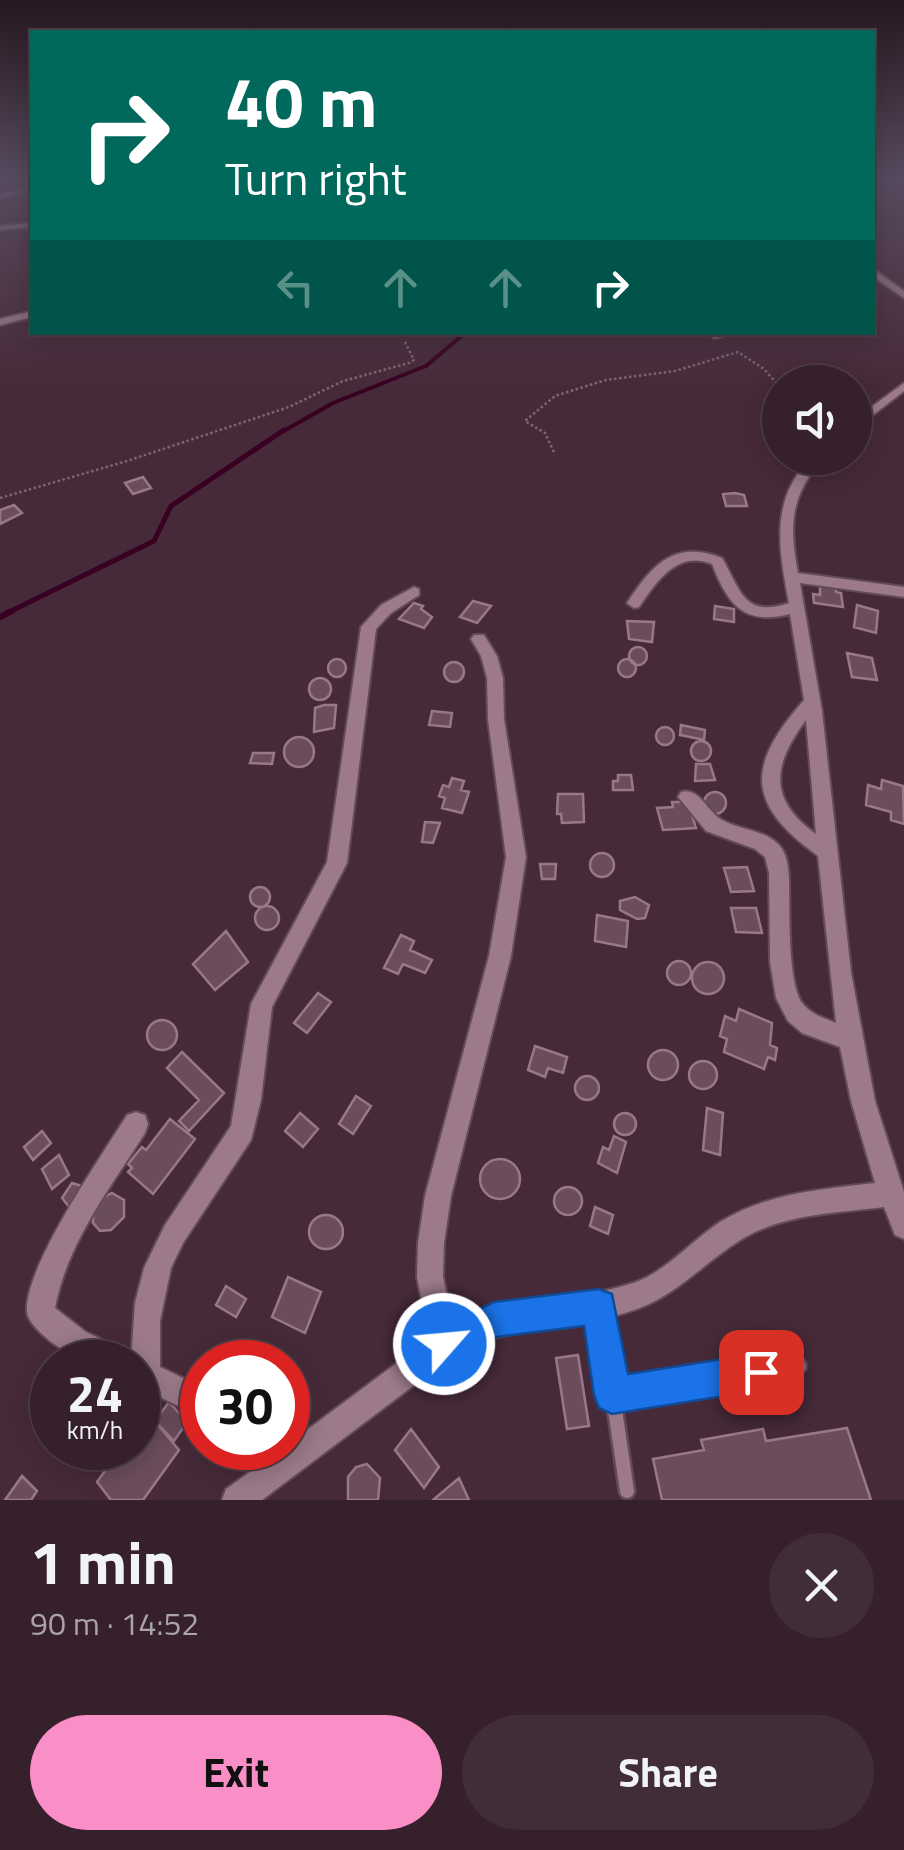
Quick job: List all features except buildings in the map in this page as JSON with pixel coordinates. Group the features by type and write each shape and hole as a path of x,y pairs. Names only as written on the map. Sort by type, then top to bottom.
{"street":[{"path":"875,273 904,296"},
{"path":"878,296 904,296"},
{"path":"0,322 30,314"},
{"path":"872,411 904,386"},
{"path":"803,475 794,486 785,517 790,577 812,702 848,1038 868,1124 904,1226"},
{"path":"634,603 663,565 694,554 717,561 732,594 750,608 773,615 796,606"},
{"path":"790,577 904,592"},
{"path":"143,1340 159,1267 172,1237 242,1131 248,1114 256,1024 262,1004 334,874 364,682 366,636 374,619 414,592"},
{"path":"444,1344 430,1277 431,1243 438,1196 508,920 516,856 496,719 495,678 479,639"},
{"path":"812,702 779,745 770,773 774,797 787,821 826,851"},
{"path":"688,797 713,825 762,842 774,852 780,873 780,962 787,998 810,1025 848,1038"},
{"path":"71,1340 52,1326 42,1312 43,1292 52,1266 136,1124"},
{"path":"310,1436 444,1344 494,1320 599,1307 674,1278 735,1228 774,1211 891,1193"},
{"path":"237,1500 270,1470"}],"lane":[{"path":"599,1307 626,1491"},
{"path":"612,1395 798,1366"}],"path":[{"path":"0,498 127,461 288,407 343,381 409,363 414,355 404,340"},
{"path":"554,452 545,433 524,422 555,396 606,380 674,371 738,352 762,369"}],"waterway":[{"path":"280,433 333,403 426,366 462,335"},
{"path":"7,613 154,541 171,506 284,430"},
{"path":"0,617 12,611"}],"route":[{"path":"444,1344 494,1320 599,1307 612,1395 761,1372"}]}
